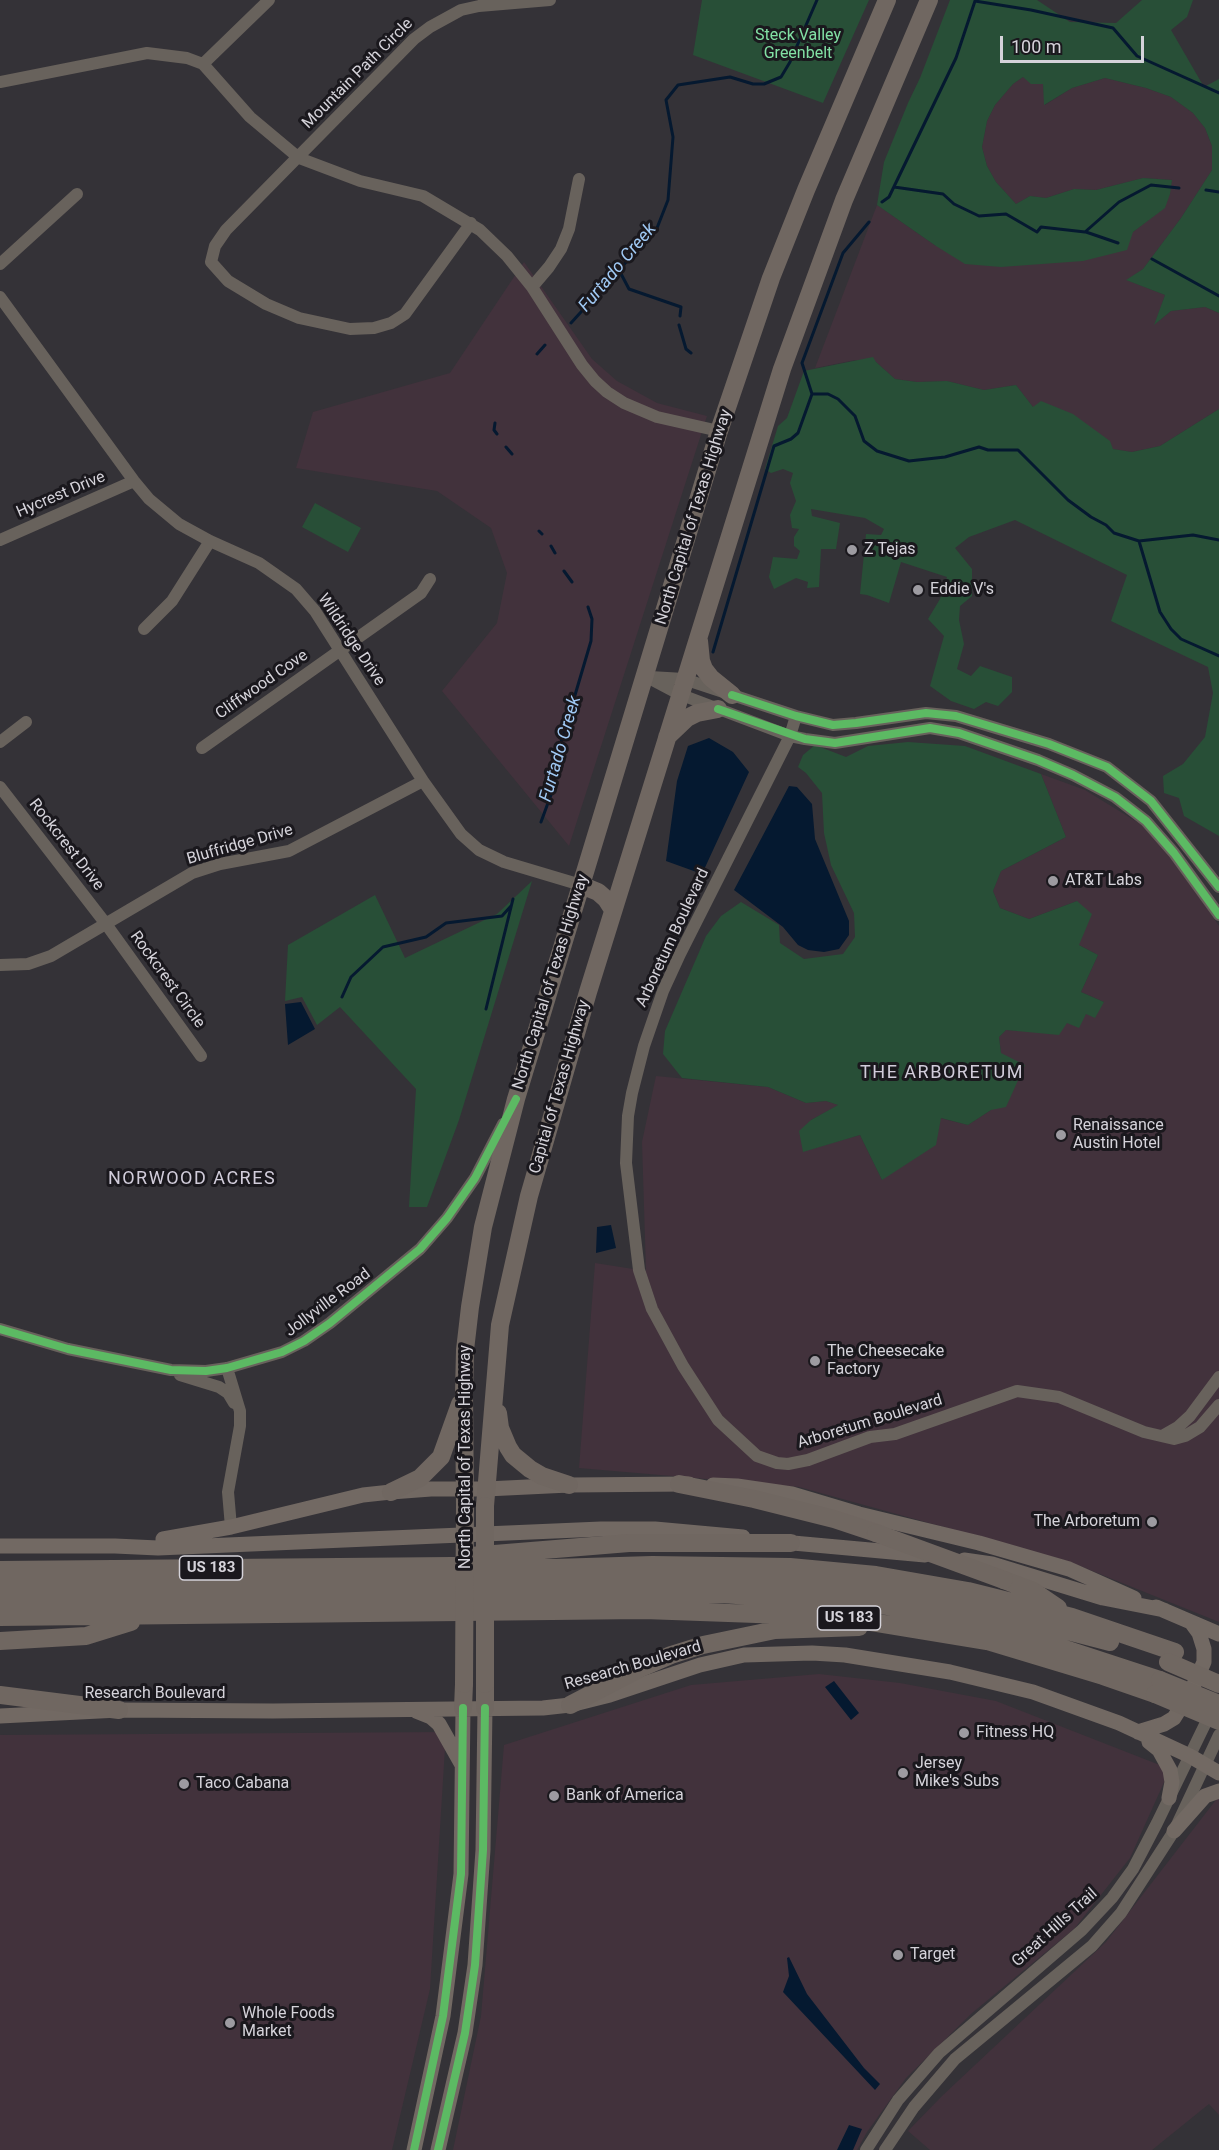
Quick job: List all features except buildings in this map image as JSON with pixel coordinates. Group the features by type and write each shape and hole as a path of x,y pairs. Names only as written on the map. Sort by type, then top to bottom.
{"highway":[{"name":"North Capital of Texas Highway","path":"463,1708 465,1350 475,1267 483,1227 516,1099 719,431 771,278 887,0"},
{"path":"682,687 768,409 810,290 844,200 929,0"},
{"path":"698,632 700,662 711,678 732,695"},
{"name":"Capital of Texas Highway","path":"485,1497 500,1325 529,1196 613,910 682,687"},
{"path":"666,739 687,718 697,713 718,709"},
{"path":"581,885 598,892 613,910"},
{"path":"495,1388 500,1428 513,1455 542,1476 569,1485"},
{"path":"391,1492 420,1478 441,1457 464,1394"},
{"path":"679,1484 834,1519 876,1533 1034,1591 1072,1617"},
{"name":"North Capital of Texas Highway","path":"485,1497 485,1708"},
{"path":"423,1566 446,1558 629,1543 791,1543"},
{"name":"US 183","path":"0,1570 423,1566 553,1568 652,1565 789,1567 876,1575 968,1591 1072,1617 1172,1657 1219,1671"},
{"path":"0,1586 712,1578 861,1590 987,1610 1172,1657 1219,1684"},
{"path":"0,1604 721,1594 876,1604 1001,1628 1157,1687 1219,1704"},
{"name":"US 183","path":"0,1617 644,1610 841,1617 987,1641 1157,1687 1219,1721"},
{"path":"0,1641 87,1636 153,1616"},
{"path":"570,1705 671,1655 714,1642 775,1630 829,1630 891,1625"},
{"path":"0,1695 119,1710"}],"main road":[{"path":"115,1546 231,1527 363,1495 391,1492 485,1497 569,1485 737,1486 792,1494 1069,1569 1219,1634"},
{"path":"0,1546 158,1548 525,1531 655,1529 718,1533 992,1564 1103,1598 1164,1610"},
{"path":"1195,1624 1219,1625"},
{"path":"1138,1732 1164,1724 1174,1718 1192,1689 1204,1662 1204,1649 1195,1624"},
{"name":"Research Boulevard","path":"0,1716 119,1710 273,1712 543,1708 570,1705 610,1695 700,1665 744,1655 812,1653 877,1660 967,1676 1064,1702 1138,1732 1190,1756 1219,1773"},
{"name":"North Capital of Texas Highway","path":"414,2150 427,2097 442,2016 461,1874 463,1708"},
{"name":"North Capital of Texas Highway","path":"438,2150 465,2033 475,1965 483,1850 485,1708"},
{"path":"411,1709 431,1717 439,1724 463,1766"},
{"path":"1138,1732 1165,1758 1172,1782 1169,1798"},
{"path":"1174,1830 1205,1796 1219,1791"},
{"path":"427,2097 449,2103"}],"street":[{"path":"203,64 269,0"},
{"name":"Mountain Path Circle","path":"471,223 405,314 391,323 374,328 350,329 299,318 266,304 228,281 211,262 215,246 226,230 407,46 430,27 461,10 478,6 550,0"},
{"path":"0,82 147,53 187,58 203,64 250,117 298,158 360,181 423,196 471,223 492,240 532,287 582,365 607,392 624,403 657,417 719,431"},
{"path":"532,287 561,249 569,229 579,179"},
{"path":"0,264 77,194"},
{"name":"Wildridge Drive","path":"0,297 134,481 164,512 179,524 210,541 259,563 296,589 315,611 423,781 461,834 479,850 504,862 581,885"},
{"name":"Hycrest Drive","path":"3,538 134,481"},
{"path":"0,525 3,538"},
{"path":"144,629 172,601 210,541"},
{"name":"Cliffwood Cove","path":"202,747 421,593 430,579"},
{"path":"645,676 682,687 732,695 796,716 833,725 926,713 957,716 1049,744 1107,767 1151,801 1219,887"},
{"path":"682,687 718,709 790,736 835,743 930,728 959,733 1038,760 1115,797 1146,821 1174,853 1219,915"},
{"name":"Arboretum Boulevard","path":"796,716 790,736 663,992 644,1046 632,1093 628,1116 626,1163 639,1270 652,1309 677,1356 718,1420 758,1456 777,1463 788,1464 808,1460 870,1437 895,1434 1017,1391 1059,1397 1144,1432 1174,1439 1185,1436 1200,1427 1219,1405"},
{"path":"0,742 26,722"},
{"name":"Bluffridge Drive","path":"0,965 28,964 51,956 192,873 220,864 289,851 423,781"},
{"name":"Rockcrest Drive","path":"0,787 106,924"},
{"name":"Rockcrest Circle","path":"106,924 201,1056"},
{"name":"Jollyville Road","path":"0,1329 68,1349 171,1370 206,1371 227,1368 263,1359 304,1341 420,1249 447,1218 475,1178 516,1099"},
{"path":"227,1368 240,1412 240,1426 228,1492 231,1527"},
{"path":"171,1370 179,1375 219,1386 228,1394 240,1412"},
{"path":"1164,1435 1178,1427 1190,1416 1219,1377"},
{"name":"Great Hills Trail","path":"866,2150 898,2100 939,2053 1082,1930 1112,1898 1132,1869 1219,1696"},
{"name":"Great Hills Trail","path":"885,2150 914,2107 955,2059 1092,1946 1126,1906 1174,1830 1219,1735"}],"shaded area":[{"path":"1023,77 1043,84 1045,105 1072,88 1105,78 1171,97 1193,113 1205,128 1212,146 1212,170 1181,218 1143,269 1127,280 1165,295 1155,324 1171,311 1205,307 1219,313 1219,409 1160,446 1132,452 1112,449 1033,407 1016,385 984,390 947,381 917,382 895,379 876,362 855,360 815,368 877,205 936,246 1133,232 1165,207 1172,180 1143,178 1096,190 1074,189 1046,198 1030,196 1016,204 996,182 987,166 982,147 987,121 995,105 1013,84"},
{"path":"524,262 592,359 617,381 657,403 707,416 569,846 442,691 497,623 507,573 491,528 437,491 296,468 313,412 450,373"},
{"path":"1041,774 1085,790 1142,825 1180,867 1219,926 1219,1622 1070,1562 799,1487 579,1468 595,1263 646,1271 642,1142 656,1076 768,1087 806,1103 826,1101 839,1105 811,1120 803,1151 860,1135 882,1180 940,1118 968,1125 991,1110 1001,1053 999,1037 1006,1030 1028,1031 1067,1022 1086,1014 1104,1002 1081,992 1098,955 1079,945 1077,901 1029,919 1000,908 993,891 1001,871 1066,837"},
{"path":"819,1674 900,1683 996,1701 1170,1769 1130,1858 1074,1929 972,2013 906,2078 867,2132 857,2150 453,2150 481,2016 504,1745 691,1685"},
{"path":"446,1732 430,1989 392,2150 0,2150 0,1735"},
{"path":"1219,1796 1219,2115 1209,2104 1152,2150 930,2150 908,2131 942,2096 1106,1942"}],"green space":[{"name":"Steck Valley Greenbelt","path":"702,0 869,0 823,103 693,55"},
{"path":"950,0 1037,0 1070,22 1116,23 1142,0 1193,0 1187,17 1171,30 1204,87 1219,79 1219,313 1205,307 1171,311 1154,325 1165,295 1126,280 1143,269 1181,218 1212,170 1212,146 1205,128 1193,113 1171,97 1146,88 1105,78 1072,88 1044,105 1043,84 1031,84 1023,77 1013,84 995,105 987,121 982,147 987,166 996,182 1016,204 1030,196 1046,198 1074,189 1096,190 1143,178 1172,180 1165,208 1133,232 1127,250 1083,261 1001,267 965,264 877,205 884,162"},
{"path":"873,357 895,379 917,382 947,381 984,390 1016,385 1033,407 1041,401 1073,414 1110,441 1113,449 1132,452 1160,446 1219,409 1219,836 1184,816 1179,798 1164,793 1163,776 1183,764 1205,737 1213,693 1208,667 1111,621 1127,575 1015,520 969,537 955,548 972,569 972,596 960,606 959,620 964,644 957,669 971,676 980,666 1012,677 1012,692 998,706 986,702 974,709 951,701 930,686 944,636 928,619 940,599 947,577 901,562 889,603 860,594 866,534 881,535 884,529 865,518 811,509 812,516 840,523 836,549 821,549 819,587 807,588 808,582 796,578 774,589 769,577 773,557 797,559 800,551 794,546 794,537 799,529 792,528 790,515 796,501 790,483 793,473 783,469 771,473 765,469 778,426 787,418 804,371"},
{"path":"315,503 361,528 348,552 302,527"},
{"path":"908,742 965,746 1041,774 1066,837 1001,871 993,891 1000,908 1029,919 1077,901 1092,914 1079,945 1098,955 1081,992 1104,1002 1095,1018 1086,1014 1079,1028 1067,1023 1059,1035 1006,1030 999,1037 1001,1053 1025,1065 1006,1107 991,1110 968,1125 941,1118 936,1145 882,1180 860,1135 803,1152 799,1131 811,1120 838,1105 826,1101 806,1103 768,1087 682,1078 663,1054 665,1031 706,936 721,916 741,902 779,925 780,943 804,959 843,954 855,937 854,913 831,865 824,833 822,793 806,773 798,767 803,755 815,745 846,757 868,746"},
{"path":"532,881 459,1120 427,1207 409,1207 416,1089 340,1007 317,1025 302,997 285,1001 288,945 375,895 405,958 497,914"}],"water":[{"path":"709,738 733,752 749,772 702,874 666,861 677,781 688,746"},
{"path":"789,786 797,787 812,804 815,839 849,921 849,935 839,949 824,952 808,950 798,945 783,927 734,890"},
{"path":"301,1002 315,1029 288,1045 285,1004"},
{"path":"611,1225 616,1248 596,1253 597,1227"},
{"path":"834,1681 859,1713 851,1720 825,1687"},
{"path":"789,1957 807,1994 864,2068 880,2084 875,2090 783,1992 789,1976 787,1958"},
{"path":"849,2125 862,2129 853,2150 837,2150"}],"waterway":[{"name":"Furtado Creek","path":"571,323 657,228 668,200 673,137 666,100 678,85 730,77 753,84 764,84 781,77 817,0"},
{"path":"882,202 889,197 956,58 975,1 1031,10 1113,28 1137,56 1219,93"},
{"path":"894,187 943,194 954,204 979,216 1006,214 1037,232 1041,227 1085,232 1119,202 1151,185 1179,188"},
{"path":"1206,190 1219,192"},
{"path":"812,394 802,363 843,253 869,222"},
{"path":"1086,232 1118,243"},
{"path":"1152,259 1219,296"},
{"path":"619,270 629,289 681,307 680,316"},
{"path":"679,325 686,349 691,353"},
{"name":"Furtado Creek","path":"537,354 545,345"},
{"path":"713,652 774,446 791,439 798,433 812,394 828,394 838,399 855,416 864,441 877,451 909,461 945,457 979,447 988,450 1018,450 1068,500 1106,525 1114,533 1139,541 1193,535 1219,540"},
{"name":"Furtado Creek","path":"495,423 494,430 497,434"},
{"name":"Furtado Creek","path":"506,447 512,454"},
{"name":"Furtado Creek","path":"539,531 542,534"},
{"path":"1139,541 1160,612 1171,629 1181,639 1219,656"},
{"name":"Furtado Creek","path":"551,546 555,553"},
{"name":"Furtado Creek","path":"564,571 572,582"},
{"name":"Furtado Creek","path":"541,822 552,792 557,756 591,641 592,619 588,607"},
{"name":"Furtado Creek","path":"486,1009 513,899"},
{"path":"342,997 351,977 383,947 426,937 446,923 502,916 511,906"}],"cycle path":[{"path":"732,695 796,716 833,725 926,713 956,716 1049,744 1107,767 1151,801 1219,887"},
{"path":"718,709 805,739 835,743 930,728 959,733 1038,760 1115,797 1146,821 1174,853 1219,915"},
{"path":"0,1329 68,1349 171,1370 206,1371 227,1368 282,1352 304,1341 330,1323 420,1249 447,1218 475,1178 516,1099"},
{"path":"414,2150 443,2016 461,1874 463,1708"},
{"path":"438,2150 465,2033 475,1965 483,1850 485,1708"}],"place":[{"name":"Z Tejas","path":"852,550"},
{"name":"Eddie V's","path":"918,590"},
{"name":"AT&T Labs","path":"1053,881"},
{"name":"Renaissance Austin Hotel","path":"1061,1135"},
{"name":"The Cheesecake Factory","path":"815,1361"},
{"name":"The Arboretum","path":"1152,1522"},
{"name":"Fitness HQ","path":"964,1733"},
{"name":"Jersey Mike's Subs","path":"903,1773"},
{"name":"Taco Cabana","path":"184,1784"},
{"name":"Bank of America","path":"554,1796"},
{"name":"Target","path":"898,1955"},
{"name":"Whole Foods Market","path":"230,2023"}],"district":[{"name":"THE ARBORETUM","path":"942,1073"},
{"name":"NORWOOD ACRES","path":"192,1179"}]}
